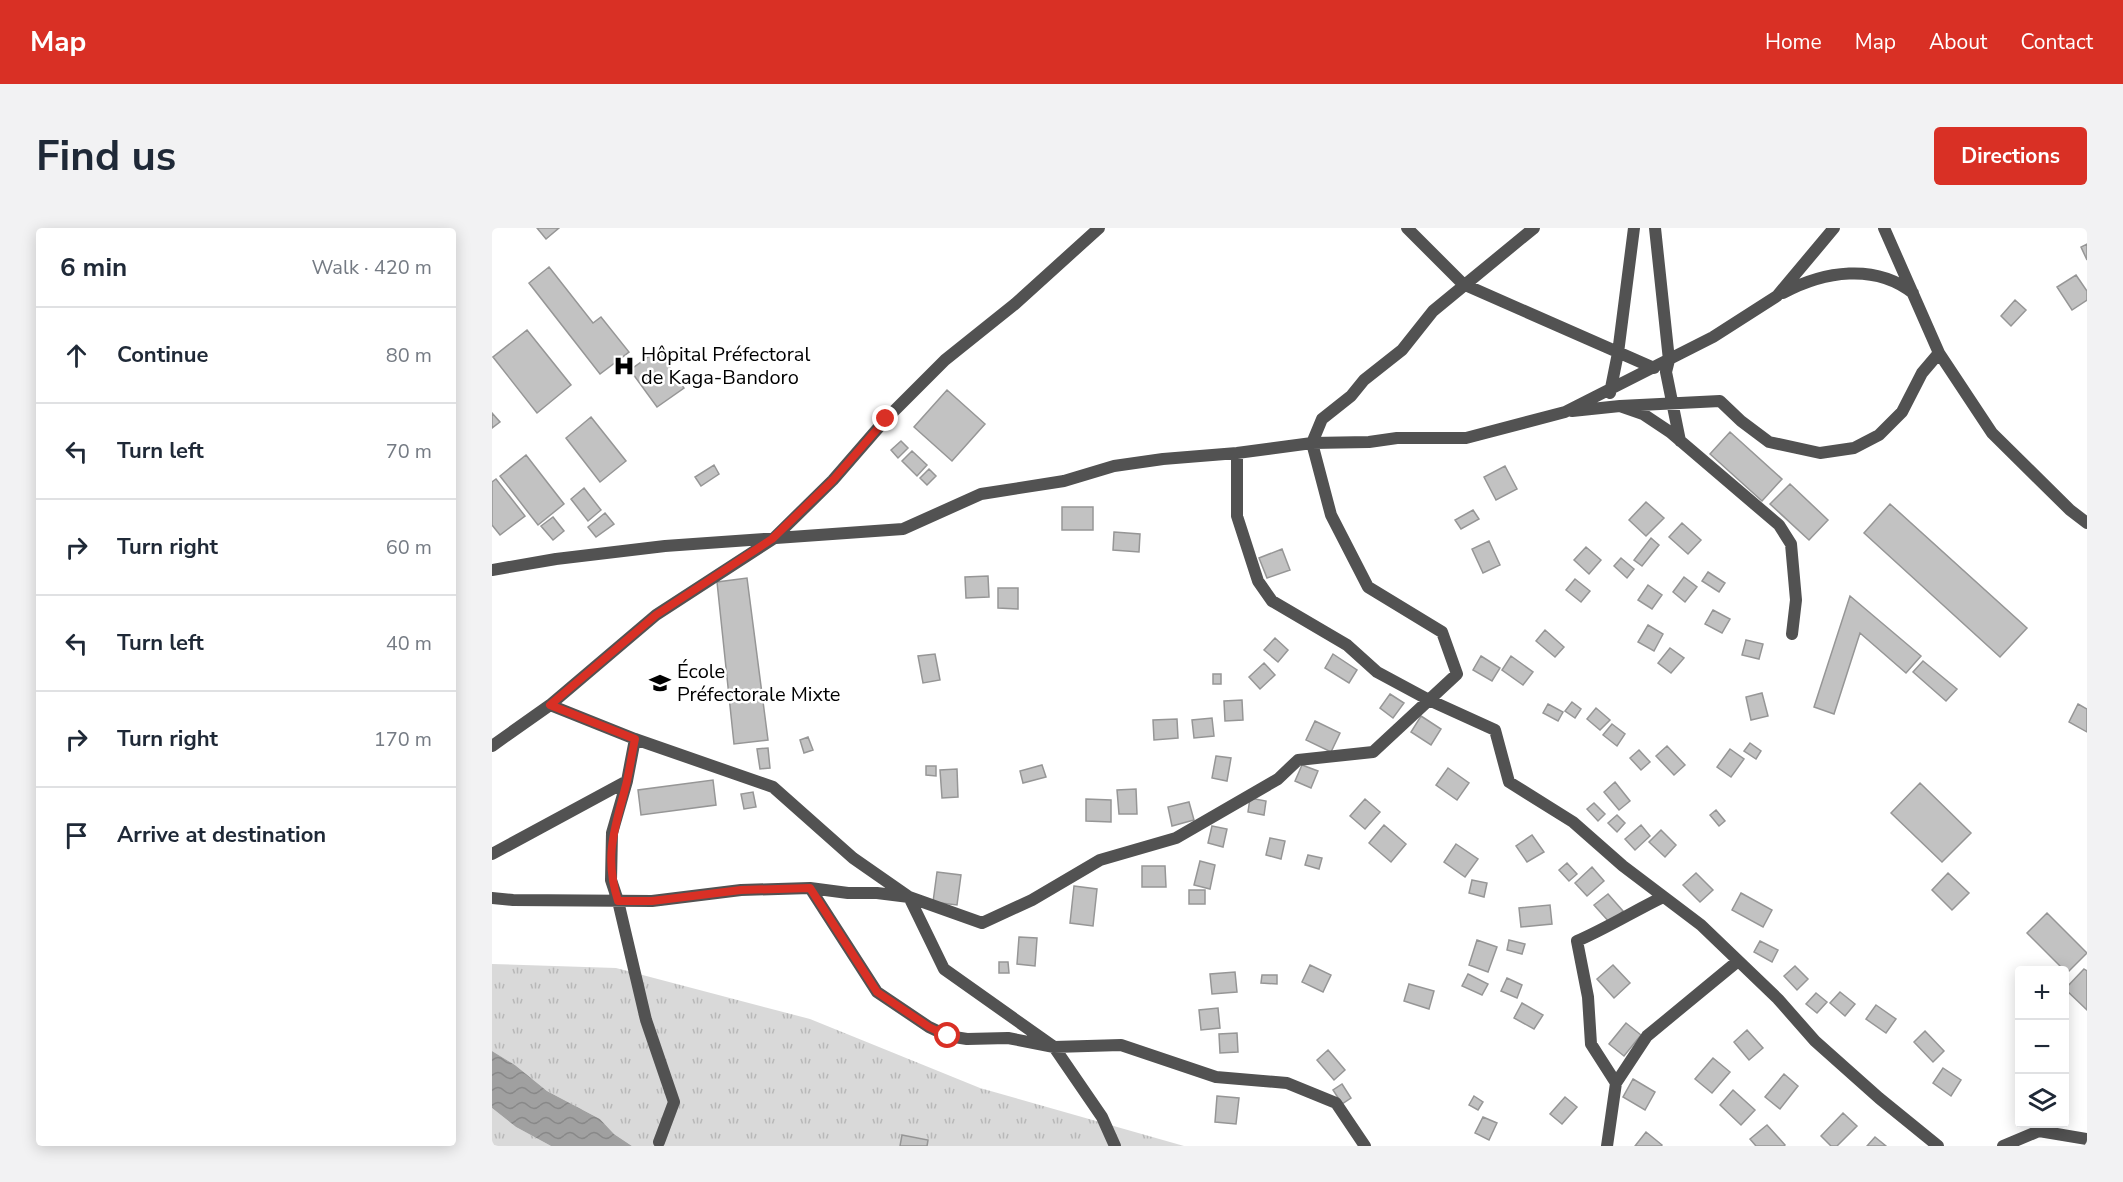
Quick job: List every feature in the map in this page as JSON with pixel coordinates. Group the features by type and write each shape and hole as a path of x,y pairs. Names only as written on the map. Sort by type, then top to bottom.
{"street":[{"path":"492,746 550,705 656,615 772,539 833,480 856,452 945,360 1015,304 1099,228"},
{"path":"1407,228 1463,284 1654,368"},
{"path":"492,898 652,901 741,890 810,888 909,897 982,923 1032,900 1100,860 1176,838 1278,779 1298,760 1373,752 1457,674 1442,632 1368,587 1331,515 1312,443 1322,419 1351,396 1364,380 1402,350 1433,311 1463,284 1534,228"},
{"path":"1604,407 1612,389 1634,228"},
{"path":"1654,228 1669,360 1666,372 1680,441"},
{"path":"1777,296 1834,228"},
{"path":"1884,228 1939,353 1992,433 2070,510 2087,523"},
{"path":"1565,412 1713,337 1801,283 1852,273 1881,275 1913,293"},
{"path":"492,570 556,559 654,547 903,529 981,494 1064,481 1114,466 1312,443 1369,442 1398,438 1466,438 1565,412 1604,407 1720,401 1741,421 1769,442 1820,453 1854,448 1879,435 1902,412 1922,373 1939,353"},
{"path":"1620,406 1643,414 1680,441 1779,525 1791,544 1796,600 1792,634"},
{"path":"1238,453 1237,516 1258,581 1272,602 1347,645 1377,672 1429,700 1495,730 1509,782 1573,822 1623,866 1701,925 1778,999 1815,1041 1938,1146"},
{"path":"550,705 635,739 773,787 853,858 909,897 944,969 1054,1047 1102,1117 1115,1146"},
{"path":"635,739 627,781 612,833 611,880 646,1020 674,1102 659,1142"},
{"path":"492,854 627,781"},
{"path":"810,888 877,992 929,1027 948,1036 968,1039 1008,1038 1054,1047 1121,1045 1216,1077 1287,1083 1336,1103 1365,1146"},
{"path":"1616,1083 1591,1044 1588,997 1577,941 1604,930 1663,897"},
{"path":"1607,1146 1616,1083 1647,1036 1738,961"},
{"path":"2003,1146 2039,1131 2087,1139"}],"green space":[{"path":"492,964 616,968 810,1019 980,1088 1184,1146 632,1146 614,1134 600,1119 547,1091 515,1065 492,1051"},
{"path":"492,1108 516,1127 551,1146 492,1146"}],"water":[{"path":"492,1051 515,1065 547,1091 600,1119 614,1134 632,1146 551,1146 516,1127 492,1108"}],"building":[{"path":"537,228 559,228 546,239"},
{"path":"2087,244 2087,260 2081,247"},
{"path":"549,267 593,323 601,317 629,352 600,374 529,283"},
{"path":"2076,275 2087,291 2087,300 2072,310 2057,287"},
{"path":"2015,300 2026,310 2011,326 2001,316"},
{"path":"527,330 571,385 537,413 493,357"},
{"path":"658,350 684,388 657,407 630,370"},
{"path":"947,390 985,424 952,461 914,427"},
{"path":"492,413 500,422 492,428"},
{"path":"591,417 626,461 600,482 566,438"},
{"path":"1730,432 1782,479 1762,501 1710,454"},
{"path":"901,441 908,448 898,458 891,450"},
{"path":"912,451 927,465 917,476 902,461"},
{"path":"526,455 564,504 538,525 500,476"},
{"path":"714,465 719,474 701,486 695,477"},
{"path":"1505,466 1517,489 1496,500 1484,477"},
{"path":"929,469 936,476 927,485 920,478"},
{"path":"496,479 525,516 500,535 492,525 492,482"},
{"path":"1790,484 1828,520 1809,540 1770,504"},
{"path":"584,488 601,510 588,521 571,499"},
{"path":"1646,502 1664,518 1646,536 1629,520"},
{"path":"1890,504 2027,628 2000,657 1864,533"},
{"path":"1062,507 1093,507 1093,530 1062,530"},
{"path":"1473,510 1479,519 1461,529 1455,520"},
{"path":"605,513 614,524 596,537 588,527"},
{"path":"553,517 564,531 553,540 541,526"},
{"path":"1682,523 1701,540 1688,554 1669,537"},
{"path":"1114,532 1140,534 1139,552 1113,550"},
{"path":"1651,538 1659,545 1642,566 1634,560"},
{"path":"1489,541 1500,565 1483,573 1472,549"},
{"path":"1586,547 1601,560 1589,574 1574,560"},
{"path":"1282,549 1290,570 1267,578 1259,558"},
{"path":"1621,558 1634,569 1627,578 1614,566"},
{"path":"1708,572 1725,583 1719,592 1702,581"},
{"path":"988,576 989,597 966,598 965,577"},
{"path":"1684,577 1697,587 1685,602 1673,592"},
{"path":"747,578 768,740 734,744 717,582"},
{"path":"1575,579 1590,591 1581,602 1566,590"},
{"path":"1648,585 1662,595 1652,609 1638,600"},
{"path":"998,588 1018,588 1018,609 998,608"},
{"path":"1850,596 1921,656 1906,673 1860,633 1834,714 1814,707"},
{"path":"1713,610 1730,619 1722,633 1705,624"},
{"path":"1648,625 1663,634 1654,651 1638,642"},
{"path":"1545,630 1564,647 1555,657 1536,641"},
{"path":"1275,638 1288,650 1278,662 1264,650"},
{"path":"1746,640 1763,644 1759,659 1742,655"},
{"path":"1670,648 1684,658 1671,673 1658,663"},
{"path":"935,654 940,680 923,683 918,656"},
{"path":"1333,654 1357,670 1349,683 1325,668"},
{"path":"1481,656 1500,668 1492,681 1473,670"},
{"path":"1511,656 1533,672 1523,685 1502,670"},
{"path":"1923,661 1957,689 1946,701 1913,672"},
{"path":"1264,663 1275,675 1260,689 1249,677"},
{"path":"1213,674 1221,674 1221,684 1213,684"},
{"path":"1762,693 1768,716 1751,720 1746,697"},
{"path":"1390,694 1404,703 1393,718 1380,708"},
{"path":"1242,700 1243,720 1225,721 1224,701"},
{"path":"1572,702 1581,709 1575,718 1565,711"},
{"path":"1548,704 1563,712 1558,721 1543,713"},
{"path":"2078,704 2087,709 2087,732 2069,722"},
{"path":"1596,708 1610,720 1600,730 1587,719"},
{"path":"1421,716 1441,729 1431,745 1411,732"},
{"path":"1212,718 1214,736 1194,738 1192,720"},
{"path":"1177,719 1178,738 1154,740 1153,720"},
{"path":"1315,721 1340,733 1331,752 1306,740"},
{"path":"1612,724 1625,734 1617,746 1603,735"},
{"path":"808,737 813,750 804,753 800,740"},
{"path":"1750,743 1761,751 1756,759 1744,751"},
{"path":"1667,746 1685,765 1674,775 1656,756"},
{"path":"768,748 770,768 760,769 757,749"},
{"path":"1730,749 1744,759 1731,777 1717,767"},
{"path":"1639,750 1650,762 1641,770 1630,758"},
{"path":"1216,756 1231,758 1227,781 1212,778"},
{"path":"1042,765 1046,777 1023,783 1020,771"},
{"path":"1302,765 1318,771 1311,788 1295,781"},
{"path":"926,766 936,766 936,776 926,775"},
{"path":"1448,768 1469,783 1457,800 1436,785"},
{"path":"957,769 958,797 942,798 940,770"},
{"path":"713,780 716,805 641,815 638,790"},
{"path":"1615,782 1630,801 1619,810 1604,792"},
{"path":"1920,783 1971,833 1942,862 1891,813"},
{"path":"1136,789 1137,814 1119,814 1117,790"},
{"path":"753,792 756,807 744,809 741,794"},
{"path":"1250,798 1266,801 1264,815 1248,812"},
{"path":"1086,799 1111,800 1111,822 1086,821"},
{"path":"1365,799 1380,812 1365,829 1350,816"},
{"path":"1189,802 1194,820 1172,826 1168,807"},
{"path":"1594,803 1605,814 1598,821 1587,809"},
{"path":"1716,810 1725,821 1719,826 1710,815"},
{"path":"1617,815 1625,823 1617,832 1608,823"},
{"path":"1384,825 1406,844 1391,862 1369,843"},
{"path":"1641,825 1650,836 1635,850 1625,839"},
{"path":"1212,826 1227,829 1223,847 1208,843"},
{"path":"1661,830 1676,845 1665,857 1649,842"},
{"path":"1532,835 1544,852 1527,862 1516,846"},
{"path":"1270,838 1285,841 1281,859 1266,855"},
{"path":"1456,844 1478,859 1465,877 1444,862"},
{"path":"1308,855 1322,858 1319,869 1305,865"},
{"path":"1200,861 1215,865 1210,889 1194,885"},
{"path":"1567,863 1577,874 1569,881 1559,870"},
{"path":"1142,866 1165,866 1166,887 1142,887"},
{"path":"1592,867 1604,881 1587,896 1575,883"},
{"path":"937,872 961,875 957,905 933,902"},
{"path":"1696,873 1713,890 1700,902 1683,885"},
{"path":"1948,873 1969,893 1952,910 1932,890"},
{"path":"1472,880 1487,883 1484,897 1469,893"},
{"path":"1074,886 1097,889 1093,926 1070,923"},
{"path":"1189,890 1205,890 1205,904 1189,904"},
{"path":"1741,893 1772,910 1763,927 1732,910"},
{"path":"1608,894 1623,911 1610,923 1594,905"},
{"path":"1550,905 1552,924 1521,927 1519,908"},
{"path":"2047,913 2087,953 2069,971 2069,966 2060,966 2027,933"},
{"path":"1019,937 1037,938 1035,966 1017,964"},
{"path":"1477,940 1497,947 1488,972 1469,965"},
{"path":"1509,940 1525,944 1522,954 1507,950"},
{"path":"1760,941 1778,950 1772,962 1754,952"},
{"path":"999,962 1008,962 1009,973 999,973"},
{"path":"1310,965 1331,975 1323,992 1302,982"},
{"path":"1613,965 1630,983 1614,998 1597,979"},
{"path":"1795,966 1808,979 1797,990 1784,976"},
{"path":"2084,969 2087,971 2087,1010 2069,993 2069,985"},
{"path":"1235,972 1237,992 1212,994 1210,974"},
{"path":"1468,974 1488,984 1482,995 1462,986"},
{"path":"1262,975 1277,975 1277,984 1261,983"},
{"path":"1507,978 1522,985 1517,998 1501,991"},
{"path":"1409,984 1434,991 1429,1009 1404,1001"},
{"path":"1840,992 1855,1004 1845,1016 1830,1003"},
{"path":"1816,993 1827,1002 1817,1013 1806,1004"},
{"path":"1522,1003 1543,1015 1534,1029 1514,1018"},
{"path":"1876,1005 1896,1019 1886,1033 1866,1019"},
{"path":"1218,1008 1220,1028 1201,1030 1199,1010"},
{"path":"1626,1023 1641,1035 1624,1056 1609,1044"},
{"path":"1747,1030 1763,1048 1749,1060 1734,1042"},
{"path":"1925,1031 1944,1051 1933,1062 1914,1042"},
{"path":"1237,1033 1238,1052 1220,1053 1219,1034"},
{"path":"1328,1050 1345,1070 1334,1080 1317,1060"},
{"path":"1713,1058 1730,1072 1712,1093 1695,1079"},
{"path":"1943,1068 1961,1080 1951,1096 1933,1083"},
{"path":"1784,1074 1798,1086 1780,1109 1765,1097"},
{"path":"1633,1079 1655,1092 1645,1110 1623,1097"},
{"path":"1342,1084 1351,1098 1342,1104 1333,1090"},
{"path":"1733,1090 1755,1110 1741,1125 1720,1105"},
{"path":"1217,1096 1239,1098 1236,1124 1215,1122"},
{"path":"1474,1096 1483,1102 1478,1110 1469,1105"},
{"path":"1565,1097 1577,1107 1562,1124 1550,1114"},
{"path":"1843,1113 1857,1126 1837,1146 1831,1146 1821,1136"},
{"path":"1483,1117 1497,1123 1489,1140 1475,1133"},
{"path":"1767,1125 1784,1146 1756,1146 1750,1139"},
{"path":"1646,1132 1662,1145 1635,1146"},
{"path":"902,1135 928,1140 927,1146 900,1146"},
{"path":"1875,1137 1886,1146 1867,1146"}],"place":[{"name":"Hôpital Préfectoral de Kaga-Bandoro","path":"624,366"},
{"name":"École Préfectorale Mixte","path":"660,683"}],"route":[{"path":"886,419 833,480 772,539 656,615 550,705 635,739 627,781 612,833 611,880 618,901 652,901 741,890 810,888 877,992 929,1027 948,1036"}]}
